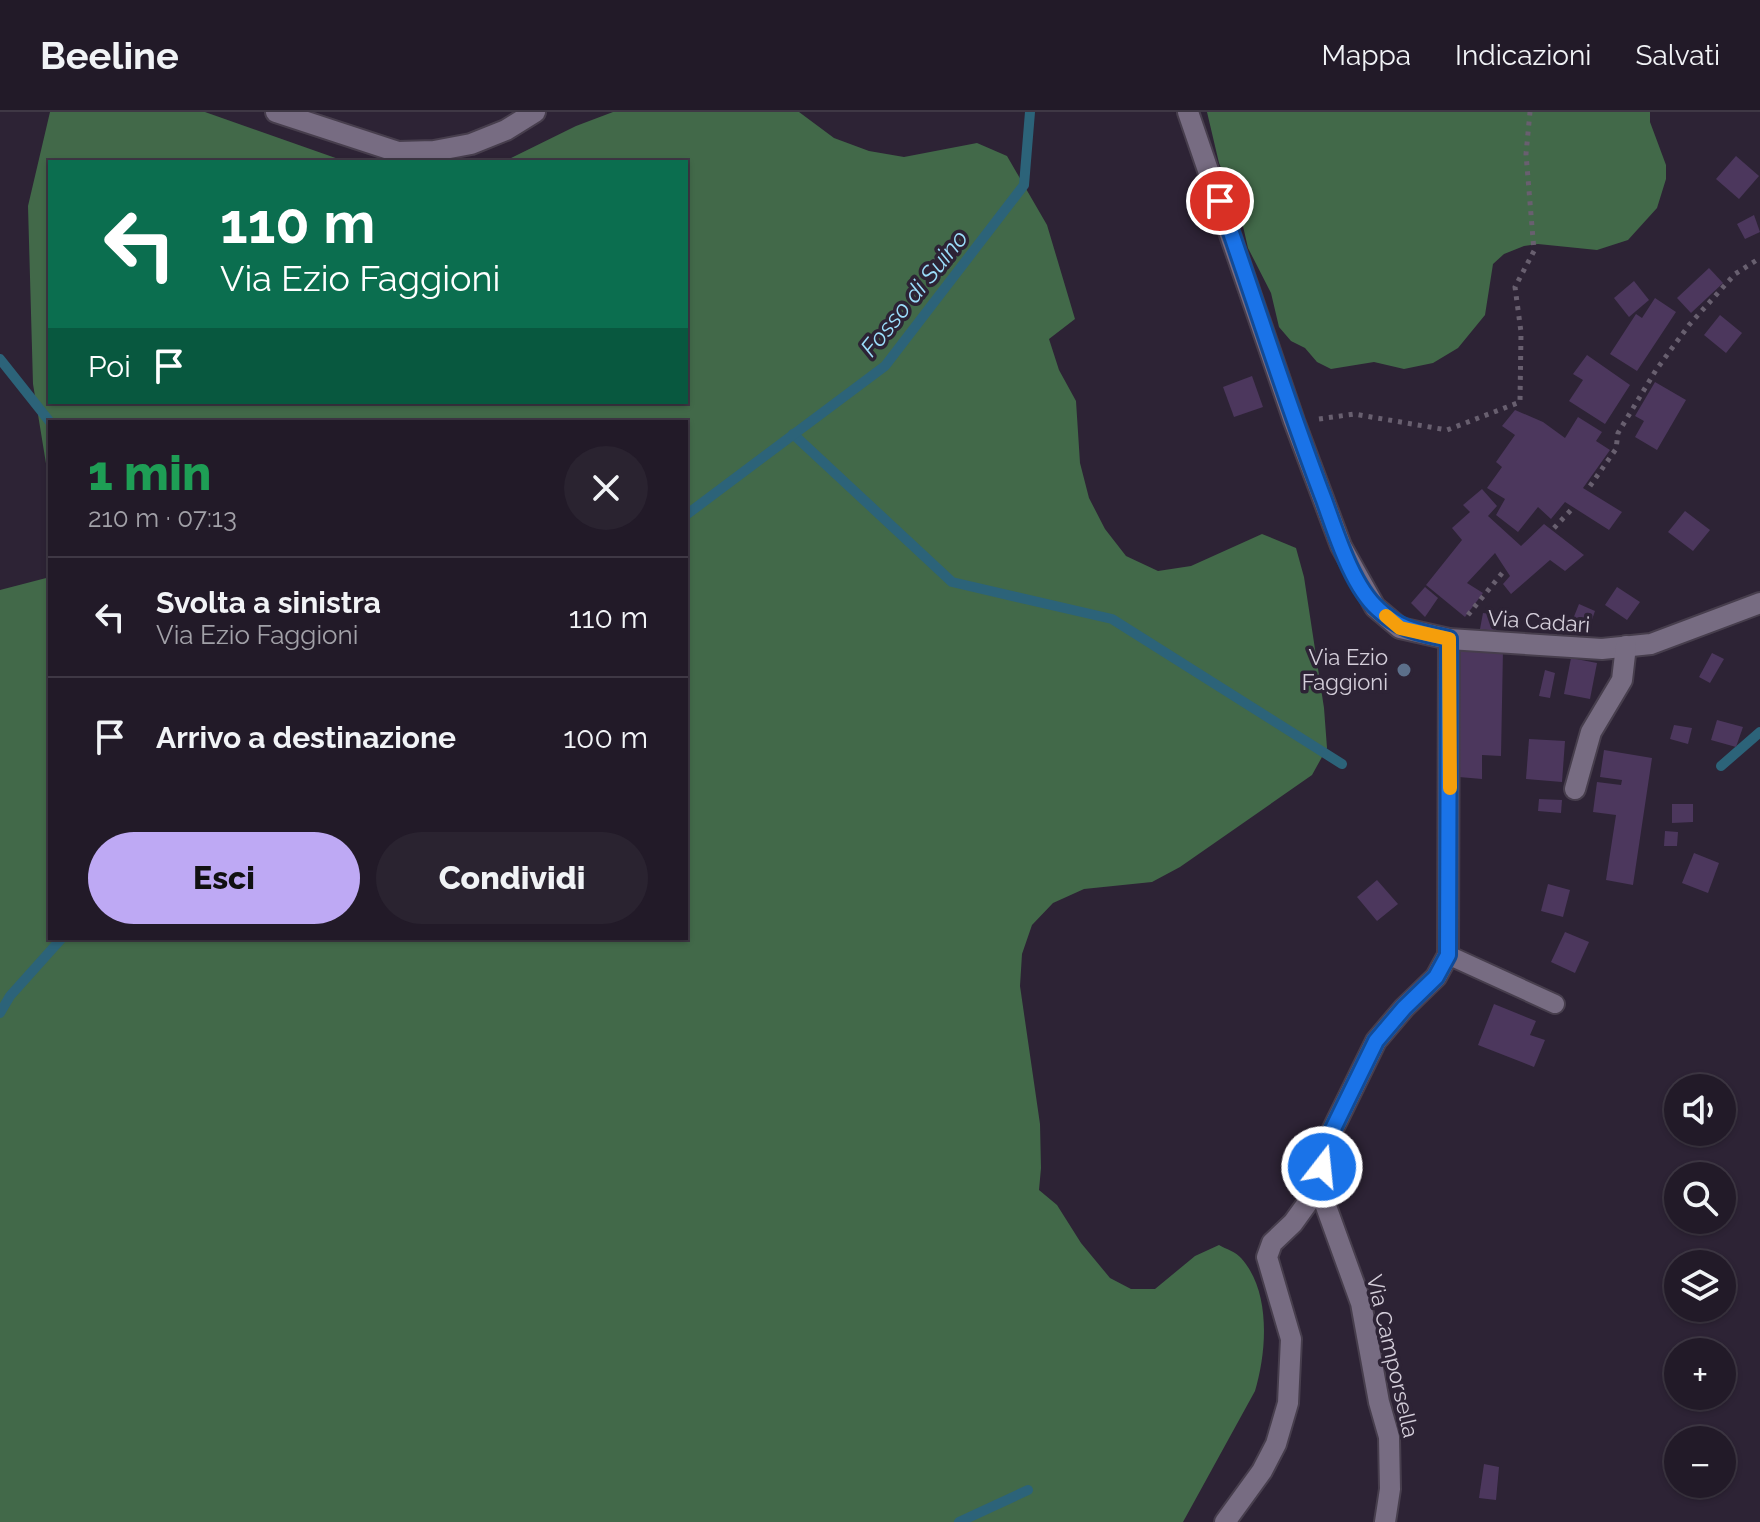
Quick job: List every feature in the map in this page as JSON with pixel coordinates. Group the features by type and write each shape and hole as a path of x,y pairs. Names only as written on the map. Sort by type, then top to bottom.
{"street":[{"path":"276,112 398,152 434,151 471,144 506,130 535,112"},
{"path":"1188,112 1294,421 1347,558 1375,607 1400,628 1449,639 1448,955 1436,977 1376,1041 1329,1137 1319,1187 1293,1223 1272,1243 1267,1257 1291,1339 1288,1403 1276,1444 1262,1471 1225,1522"},
{"name":"Via Cadari","path":"1449,639 1602,649 1651,644 1760,603"},
{"path":"1575,789 1591,732 1622,680 1626,646"},
{"name":"Via Camporsella","path":"1319,1187 1361,1303 1379,1402 1389,1437 1390,1489 1385,1522"}],"lane":[{"path":"1448,955 1555,1004"}],"path":[{"path":"1334,417 1354,414 1447,430 1520,402 1521,332 1515,287 1534,251 1526,154 1530,112"},
{"path":"1590,486 1616,449 1618,433 1656,370 1689,325 1735,274 1760,258"},
{"path":"1554,528 1571,510"},
{"path":"1449,639 1503,572"}],"green space":[{"path":"50,112 205,112 341,160 48,160 48,404 688,404 688,160 507,160 576,126 613,112 799,112 834,138 869,151 904,157 977,143 1007,156 1047,225 1075,319 1049,339 1059,370 1076,401 1080,463 1089,498 1105,529 1126,556 1158,571 1191,566 1262,534 1296,548 1304,577 1324,708 1327,748 1312,775 1180,867 1152,882 1084,889 1053,903 1032,925 1022,954 1020,986 1040,1124 1039,1190 1057,1205 1081,1243 1110,1278 1131,1289 1155,1289 1195,1256 1219,1245 1241,1258 1258,1287 1264,1340 1255,1391 1183,1522 0,1522 0,590 48,578 48,940 688,940 688,420 48,420 48,476 33,384 28,206"},
{"path":"1207,112 1650,112 1650,122 1666,165 1666,179 1657,208 1628,240 1597,250 1538,244 1504,254 1493,264 1485,315 1458,348 1433,363 1404,369 1374,362 1331,369 1291,341 1279,327 1271,293 1248,248 1240,213 1219,163"}],"building":[{"path":"1736,156 1759,176 1739,199 1716,179"},
{"path":"1754,215 1760,232 1745,239 1737,224"},
{"path":"1709,268 1723,283 1691,313 1677,298"},
{"path":"1634,281 1649,300 1629,317 1614,298"},
{"path":"1655,298 1676,312 1637,371 1610,354 1636,314 1642,318"},
{"path":"1720,315 1742,333 1726,353 1704,335"},
{"path":"1587,355 1630,385 1605,424 1569,401 1583,380 1573,374"},
{"path":"1252,376 1263,407 1234,417 1223,387"},
{"path":"1655,382 1686,400 1657,450 1635,437 1644,421 1635,416"},
{"path":"1515,410 1543,422 1565,438 1578,417 1602,432 1596,441 1610,450 1583,488 1622,512 1609,530 1565,502 1551,519 1538,507 1518,532 1496,515 1505,499 1487,488 1502,467 1496,462 1515,435 1502,426"},
{"path":"1482,489 1497,506 1488,516 1521,546 1544,524 1584,555 1565,571 1550,560 1511,594 1503,584 1510,576 1495,553 1467,583 1483,593 1465,617 1426,585 1462,540 1452,528 1470,512 1463,505"},
{"path":"1685,511 1710,530 1693,551 1668,532"},
{"path":"1425,587 1438,598 1425,617 1411,603"},
{"path":"1617,587 1640,602 1627,620 1605,605"},
{"path":"1579,604 1595,611 1588,631 1571,624"},
{"path":"1483,613 1498,615 1496,631 1480,629"},
{"path":"1461,648 1503,649 1501,756 1482,755 1482,779 1459,777"},
{"path":"1712,653 1724,659 1710,683 1699,677"},
{"path":"1571,658 1597,663 1590,699 1564,694"},
{"path":"1545,670 1555,673 1550,698 1539,696"},
{"path":"1717,720 1743,727 1736,747 1711,740"},
{"path":"1674,725 1692,728 1688,744 1670,739"},
{"path":"1529,739 1565,741 1562,782 1526,779"},
{"path":"1604,750 1652,758 1633,885 1606,880 1616,815 1593,812 1597,782 1621,785 1622,780 1600,777"},
{"path":"1539,799 1562,800 1561,813 1538,811"},
{"path":"1672,804 1693,804 1693,822 1672,823"},
{"path":"1665,831 1678,832 1677,846 1664,846"},
{"path":"1694,853 1719,863 1708,893 1682,883"},
{"path":"1377,880 1398,904 1377,921 1357,897"},
{"path":"1548,884 1570,890 1563,917 1541,911"},
{"path":"1565,932 1589,942 1575,973 1551,962"},
{"path":"1494,1004 1536,1021 1530,1035 1545,1040 1534,1067 1478,1045"},
{"path":"1484,1464 1499,1467 1496,1500 1479,1498"}],"waterway":[{"name":"Fosso di Suino","path":"688,514 885,366 1024,185 1030,112"},
{"path":"0,359 48,420"},
{"path":"793,434 952,582 1112,619 1342,764"},
{"path":"1721,766 1760,732"},
{"name":"Fosso di Suino","path":"0,1013 10,996 60,940"},
{"path":"959,1522 1028,1490"}],"slow traffic":[{"path":"1386,616 1400,628 1449,639 1450,788"}],"place":[{"name":"Via Ezio Faggioni","path":"1404,670"}],"route":[{"path":"1220,201 1294,421 1341,546 1359,582 1375,607 1400,628 1449,639 1448,955 1436,977 1376,1041 1329,1137 1322,1167"}]}
